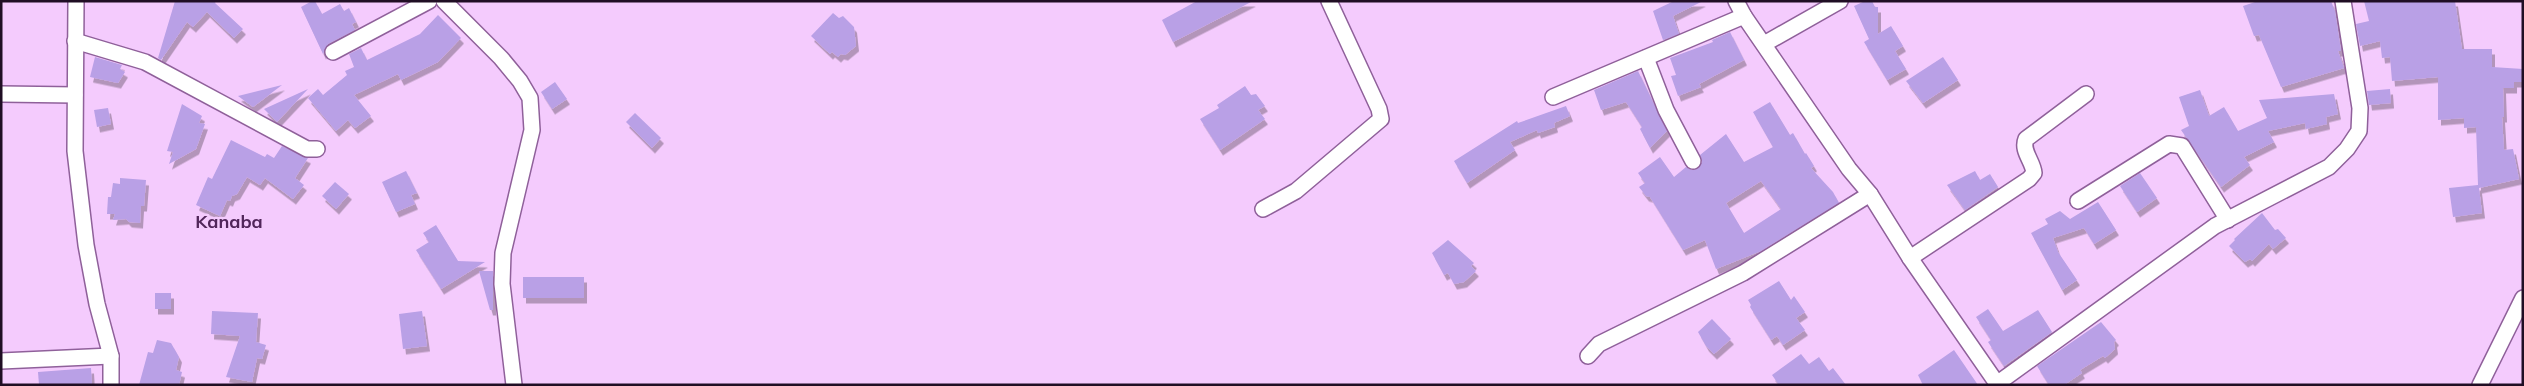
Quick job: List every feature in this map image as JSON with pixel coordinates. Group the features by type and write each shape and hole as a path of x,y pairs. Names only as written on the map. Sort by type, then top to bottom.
{"street":[{"path":"76,1 76,151 86,245 111,356 111,385"},
{"path":"333,52 428,1"},
{"path":"444,1 501,58 520,81 530,98 532,130 503,253 502,284 514,385"},
{"path":"1263,209 1296,191 1381,119 1380,109 1329,1"},
{"path":"1736,1 1744,16 1849,169 1870,194 1910,258 1998,384 2215,226 2329,167 2347,149 2360,131 2360,108 2343,1"},
{"path":"1764,44 1840,1"},
{"path":"1554,96 1744,16"},
{"path":"76,41 145,62 307,149 317,149"},
{"path":"1646,58 1666,110 1693,161"},
{"path":"1,94 75,95"},
{"path":"1910,258 2029,179 2034,173 2034,167 2024,149 2026,139 2086,94"},
{"path":"2078,201 2169,144 2177,144 2182,146 2228,220"},
{"path":"1588,356 1599,344 1744,273 1870,194"},
{"path":"2480,385 2523,298"},
{"path":"1,361 111,356"}],"building":[{"path":"175,1 216,1 215,3 243,29 234,38 207,12 193,27 187,22 161,60 158,58"},
{"path":"315,1 322,14 340,4 344,11 349,8 356,22 352,24 355,30 328,44 323,54 301,7"},
{"path":"1197,1 1253,1 1173,42 1162,20"},
{"path":"1674,1 1703,1 1673,16 1679,34 1663,40 1653,11"},
{"path":"1865,1 1872,1 1875,7 1878,7 1878,34 1891,26 1903,46 1895,51 1906,69 1887,80 1864,42 1869,39 1854,6"},
{"path":"2258,1 2331,1 2335,11 2341,51 2338,51 2344,68 2281,87 2259,35 2254,36 2243,6"},
{"path":"2364,1 2455,1 2462,49 2492,49 2492,67 2523,69 2523,82 2514,82 2514,88 2503,88 2504,150 2513,149 2519,179 2479,188 2482,213 2453,217 2449,188 2478,185 2476,127 2464,128 2464,118 2438,120 2438,77 2392,81 2390,57 2382,58 2380,41 2360,46 2356,24 2369,21"},
{"path":"833,13 839,18 843,16 854,27 856,46 845,55 841,54 838,57 832,52 830,54 811,36"},
{"path":"438,15 461,38 438,62 401,80 398,74 354,95 371,116 355,128 348,120 336,131 308,98 318,89 323,95 347,75 345,71 354,67 349,54 361,48 367,60 420,34"},
{"path":"1730,32 1744,60 1699,84 1701,87 1678,96 1671,76 1676,75 1670,58 1713,42 1712,40"},
{"path":"95,57 122,65 120,69 125,72 118,83 90,77"},
{"path":"1943,57 1958,80 1923,103 1906,81"},
{"path":"1638,71 1667,131 1650,148 1640,129 1642,127 1626,102 1601,110 1594,90"},
{"path":"555,82 567,99 552,109 541,92"},
{"path":"282,85 253,107 238,96"},
{"path":"1245,86 1251,95 1256,94 1265,106 1258,110 1265,119 1220,150 1200,119 1219,108 1217,105"},
{"path":"308,89 277,122 264,109"},
{"path":"2390,89 2391,103 2369,105 2367,91"},
{"path":"2200,90 2209,116 2224,107 2238,131 2267,118 2259,100 2334,94 2338,114 2326,117 2327,124 2306,129 2305,123 2268,131 2274,142 2244,157 2250,165 2221,187 2181,130 2189,126 2179,97"},
{"path":"1770,102 1790,135 1793,133 1806,153 1814,166 1811,168 1833,192 1839,203 1761,251 1716,269 1705,240 1683,250 1650,197 1646,196 1639,187 1645,183 1638,173 1660,157 1674,177 1686,167 1692,170 1697,169 1702,162 1700,155 1726,134 1744,162 1773,147 1753,112","holes":["1761,181 1781,209 1744,233 1726,203"]},
{"path":"182,104 202,116 199,123 205,124 196,149 169,164 173,152 167,151"},
{"path":"1566,106 1570,116 1554,123 1555,127 1538,133 1537,130 1510,142 1515,150 1467,183 1454,161 1517,121 1518,123"},
{"path":"108,108 111,124 97,127 94,110"},
{"path":"635,113 661,138 652,148 626,122"},
{"path":"231,140 265,157 267,154 274,158 282,146 308,158 295,178 304,185 293,199 265,178 260,185 247,177 237,194 232,196 230,201 227,200 220,216 196,205 208,177 212,179"},
{"path":"406,171 417,193 411,195 415,204 396,212 382,182"},
{"path":"1975,171 1980,180 1990,174 1998,187 1965,210 1947,185"},
{"path":"2140,173 2157,198 2137,212 2120,186"},
{"path":"120,178 146,180 144,206 141,206 140,223 129,222 126,219 113,220 115,214 107,214 108,197 111,197 113,183 120,184"},
{"path":"335,182 349,194 336,209 322,196"},
{"path":"2098,202 2116,230 2094,244 2084,228 2053,238 2058,252 2077,280 2062,290 2031,233 2048,224 2045,219 2060,211 2070,219"},
{"path":"2262,213 2275,230 2278,229 2286,238 2273,249 2269,244 2252,261 2250,259 2245,262 2229,246"},
{"path":"436,225 458,261 485,262 441,289 416,250 429,242 423,233"},
{"path":"1448,240 1474,263 1471,266 1476,271 1464,282 1454,284 1448,273 1444,275 1432,253"},
{"path":"479,271 493,271 493,310 490,310"},
{"path":"523,277 584,277 584,298 523,298"},
{"path":"1779,281 1791,300 1794,296 1805,312 1796,318 1805,330 1783,345 1777,336 1771,340 1750,307 1751,305 1748,300"},
{"path":"155,293 171,293 171,309 155,309"},
{"path":"1988,309 2003,331 2038,310 2052,332 2004,366 1988,342 1991,340 1976,317"},
{"path":"212,311 258,313 256,342 266,345 262,359 257,358 252,382 226,377 240,336 211,334"},
{"path":"422,311 427,346 403,349 399,314"},
{"path":"1712,319 1731,339 1714,354 1706,346 1698,332"},
{"path":"2101,322 2116,340 2114,342 2115,349 2105,358 2103,356 2080,370 2082,373 2064,385 2049,385 2037,366"},
{"path":"157,340 171,343 179,357 176,370 182,372 179,385 139,385 148,352 153,353"},
{"path":"1954,350 1978,385 1923,385 1918,375"},
{"path":"1801,354 1809,364 1819,357 1829,371 1833,368 1846,385 1779,385 1772,375"},
{"path":"91,368 92,385 39,385 38,372"}],"district":[{"name":"Kanaba","path":"229,222"}]}
